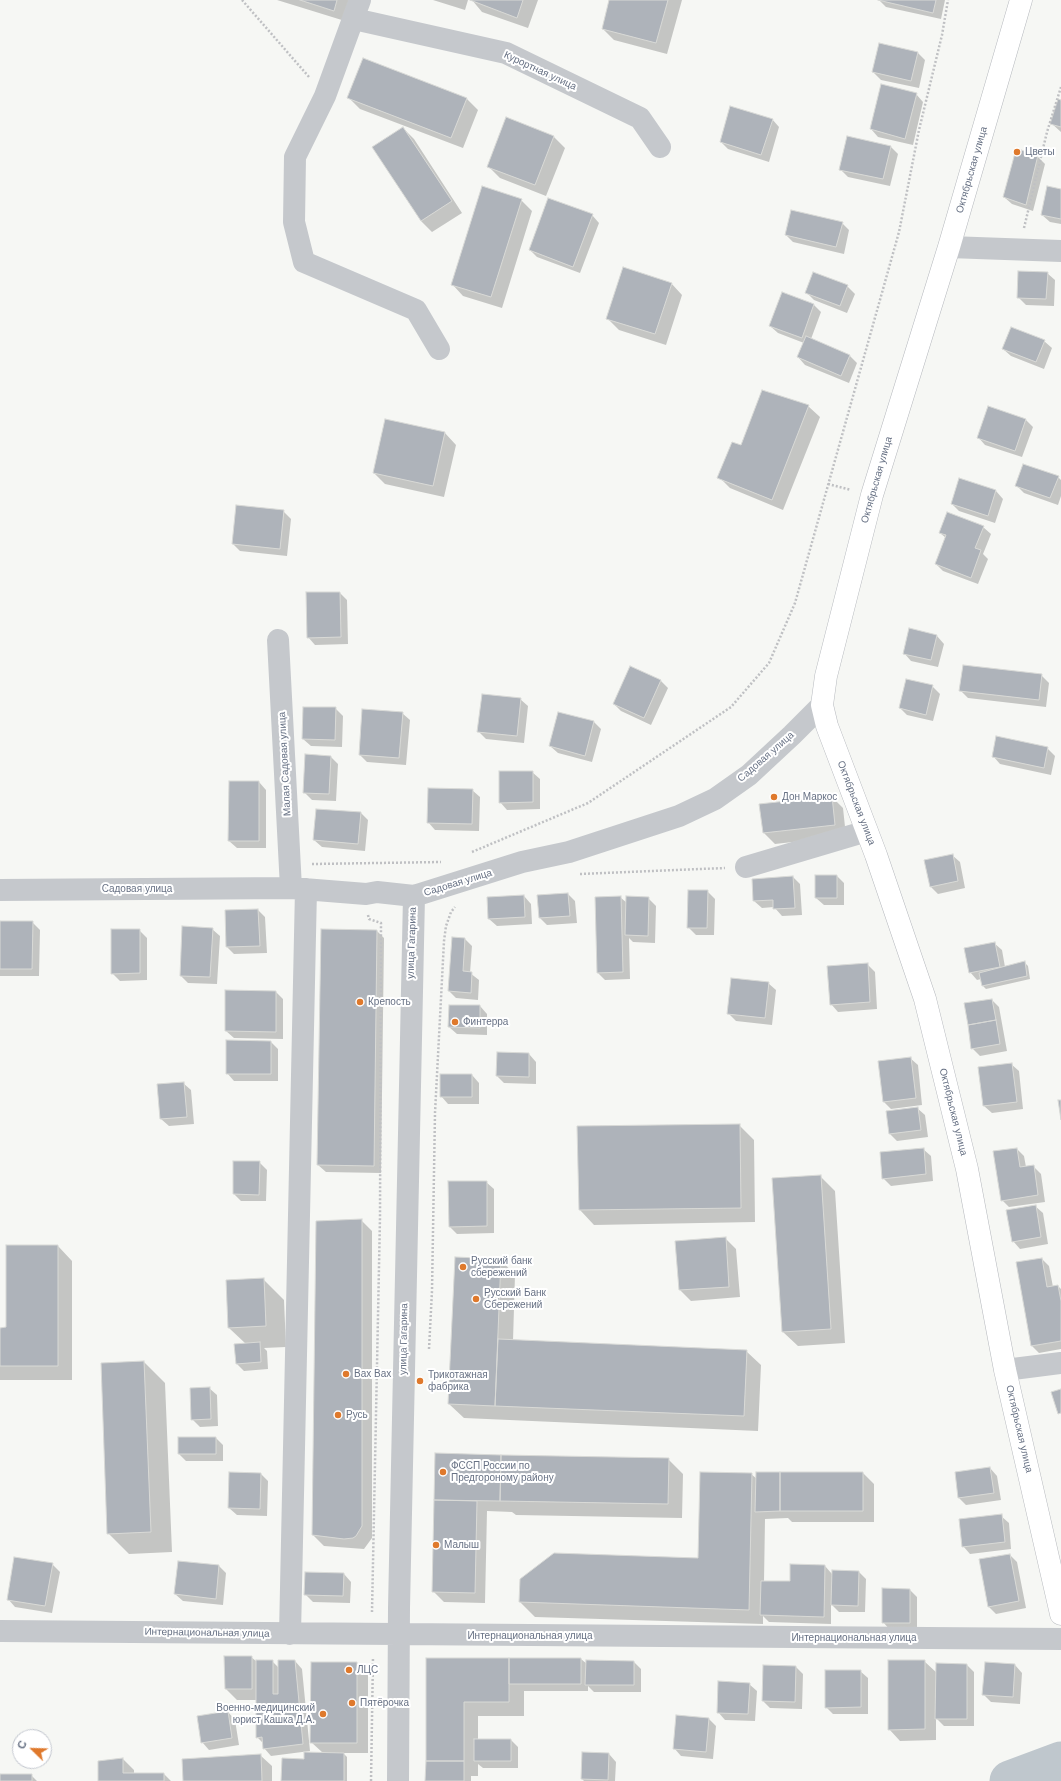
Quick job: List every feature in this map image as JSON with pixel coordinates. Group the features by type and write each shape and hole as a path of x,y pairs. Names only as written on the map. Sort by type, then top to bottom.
{"main road":[{"name":"Октябрьская улица","path":"1021,0 949,248 872,495 826,676 822,705 827,726 867,831 925,999 967,1169 1005,1370 1061,1614"}],"street":[{"path":"357,10 325,96 295,157 294,222 304,262 416,310 439,349"},
{"name":"Курортная улица","path":"357,10 506,53 640,118 660,147"},
{"path":"949,248 1061,251"},
{"name":"Малая Садовая улица","path":"278,640 291,864 299,888 290,1634"},
{"name":"Садовая улица","path":"0,890 299,888 366,894 377,892 414,896 522,862 568,852 679,816 709,801 749,775 822,705"},
{"path":"746,867 867,831"},
{"name":"улица Гагарина","path":"398,1781 399,1635 414,896"},
{"path":"1005,1370 1061,1362"},
{"name":"Интернациональная улица","path":"0,1631 1061,1639"}],"path":[{"path":"242,0 325,96"},
{"path":"470,853 588,803 731,707 769,663 795,603 899,232 919,130 942,36 948,0"},
{"path":"1018,250 1046,132 1061,87"},
{"path":"291,864 448,862"},
{"path":"368,863 366,894 369,919 381,923 380,1217 372,1634 371,1781"},
{"path":"578,874 746,867"},
{"path":"429,1353 432,1291 435,1113 444,941 446,926 451,912 456,905"}],"building":[{"path":"300,0 337,0 334,11"},
{"path":"470,0 523,0 517,18"},
{"path":"609,0 668,0 656,43 602,29"},
{"path":"878,0 936,0 933,13"},
{"path":"879,43 918,52 911,81 872,72"},
{"path":"363,58 467,98 451,138 347,98"},
{"path":"881,84 917,93 905,139 870,129"},
{"path":"1058,99 1061,100 1061,127 1050,124"},
{"path":"730,106 773,119 761,155 720,142"},
{"path":"506,117 554,136 535,185 487,167"},
{"path":"403,127 452,201 421,221 372,147"},
{"path":"847,136 891,146 883,179 839,170"},
{"path":"1021,150 1038,155 1026,205 1003,197 1015,153"},
{"path":"482,186 522,199 491,297 451,285"},
{"path":"1047,186 1061,189 1061,219 1041,215"},
{"path":"548,198 593,214 573,267 529,250"},
{"path":"791,210 843,222 836,247 785,235"},
{"path":"623,267 672,283 655,334 606,319"},
{"path":"1018,271 1048,272 1046,299 1017,298"},
{"path":"813,272 848,285 840,306 805,293"},
{"path":"782,292 814,304 802,338 769,326"},
{"path":"1011,327 1045,340 1036,362 1002,349"},
{"path":"806,336 850,355 841,376 797,357"},
{"path":"762,390 809,405 772,500 717,478 732,442 741,445"},
{"path":"988,406 1026,419 1015,451 977,438"},
{"path":"385,419 445,432 433,486 373,473"},
{"path":"1023,464 1059,476 1050,498 1015,486"},
{"path":"959,478 996,490 988,516 951,504"},
{"path":"236,505 284,510 280,549 232,544"},
{"path":"947,512 984,526 975,548 981,550 971,578 935,564 946,535 939,533"},
{"path":"306,592 340,592 341,637 307,638"},
{"path":"909,628 937,635 931,660 903,654"},
{"path":"963,665 1042,674 1039,700 959,691"},
{"path":"630,666 661,680 644,718 613,704"},
{"path":"906,679 933,685 926,715 899,708"},
{"path":"482,694 521,698 517,736 477,732"},
{"path":"303,707 336,707 335,740 302,739"},
{"path":"362,709 403,712 399,758 359,755"},
{"path":"558,712 594,721 585,756 549,746"},
{"path":"996,736 1048,747 1044,768 992,757"},
{"path":"305,754 331,756 329,794 303,793"},
{"path":"499,771 533,771 533,802 499,803"},
{"path":"229,781 259,781 259,841 228,841"},
{"path":"428,788 473,789 472,824 427,823"},
{"path":"832,796 835,825 763,833 759,804"},
{"path":"316,809 361,812 358,844 313,840"},
{"path":"953,854 958,881 930,887 924,860"},
{"path":"815,875 837,875 837,898 815,898"},
{"path":"793,876 795,908 773,909 773,900 753,901 752,879"},
{"path":"688,890 708,890 707,928 687,928"},
{"path":"568,893 570,916 539,918 537,895"},
{"path":"524,895 525,917 488,919 487,897"},
{"path":"621,896 623,972 597,973 595,897"},
{"path":"626,896 649,897 648,936 625,935"},
{"path":"258,909 260,946 226,947 225,910"},
{"path":"0,921 33,921 32,969 0,969"},
{"path":"182,926 213,928 210,977 180,976"},
{"path":"111,929 140,929 140,973 111,974"},
{"path":"321,929 377,930 374,1166 317,1165"},
{"path":"452,937 465,938 463,971 472,972 471,993 448,991"},
{"path":"995,942 1000,967 969,973 964,948"},
{"path":"1025,961 1027,976 982,986 979,973"},
{"path":"868,963 870,1002 830,1005 827,966"},
{"path":"731,978 769,982 765,1018 727,1014"},
{"path":"225,990 276,991 276,1032 225,1031"},
{"path":"992,999 996,1020 968,1025 964,1003"},
{"path":"449,1005 480,1005 480,1028 448,1027"},
{"path":"996,1020 1000,1044 971,1049 968,1025"},
{"path":"226,1040 271,1041 271,1074 226,1074"},
{"path":"497,1052 529,1053 529,1077 496,1076"},
{"path":"911,1057 916,1098 883,1102 878,1061"},
{"path":"1012,1063 1017,1102 983,1106 978,1067"},
{"path":"440,1074 472,1074 472,1097 440,1097"},
{"path":"184,1082 187,1117 160,1119 157,1084"},
{"path":"1058,1100 1061,1100 1061,1120"},
{"path":"918,1107 921,1130 889,1134 886,1111"},
{"path":"740,1124 741,1208 579,1210 577,1126"},
{"path":"924,1148 926,1174 882,1179 880,1152"},
{"path":"1017,1148 1020,1167 1034,1165 1038,1195 1001,1201 993,1151"},
{"path":"233,1161 260,1161 259,1195 233,1194"},
{"path":"821,1175 831,1329 782,1332 772,1178"},
{"path":"448,1181 487,1181 487,1226 449,1227"},
{"path":"1036,1205 1041,1237 1012,1242 1006,1210"},
{"name":"Русь","path":"362,1219 362,1526 356,1536 353,1538 344,1539 312,1535 316,1221"},
{"path":"726,1237 729,1287 679,1290 675,1241"},
{"path":"6,1245 58,1245 58,1366 0,1366 0,1328 6,1327"},
{"name":"Русский Банк Сбережений","path":"455,1257 501,1259 495,1406 448,1404"},
{"path":"1042,1258 1047,1287 1058,1285 1061,1301 1061,1341 1031,1346 1016,1262"},
{"path":"264,1278 266,1326 228,1328 226,1280"},
{"path":"498,1339 747,1350 744,1416 495,1406"},
{"path":"260,1342 261,1362 236,1364 234,1344"},
{"path":"144,1361 151,1532 107,1534 101,1363"},
{"path":"210,1387 211,1419 191,1420 190,1388"},
{"path":"1061,1389 1061,1413 1058,1414 1051,1392"},
{"path":"178,1437 216,1437 216,1454 178,1454"},
{"path":"435,1453 501,1455 500,1501 434,1500"},
{"path":"501,1455 669,1458 668,1504 500,1501"},
{"path":"990,1467 994,1493 958,1498 955,1472"},
{"path":"229,1472 261,1473 260,1509 228,1508"},
{"path":"700,1472 752,1473 749,1610 519,1602 520,1579 554,1553 698,1558"},
{"path":"756,1472 780,1472 780,1511 755,1512"},
{"path":"780,1472 863,1472 863,1511 780,1511"},
{"path":"434,1500 477,1501 475,1593 432,1592"},
{"path":"1002,1514 1005,1542 962,1547 959,1519"},
{"path":"1010,1554 1019,1601 988,1607 979,1559"},
{"path":"14,1557 53,1563 45,1606 7,1600"},
{"path":"178,1561 219,1565 216,1599 174,1594"},
{"path":"790,1564 825,1565 824,1617 760,1615 761,1581 790,1581"},
{"path":"832,1570 859,1571 858,1606 831,1605"},
{"path":"305,1572 344,1573 343,1596 304,1595"},
{"path":"882,1588 910,1589 910,1623 882,1623"},
{"path":"224,1656 252,1656 252,1689 225,1689"},
{"path":"426,1658 509,1658 509,1702 464,1702 464,1761 426,1761"},
{"path":"509,1658 581,1658 581,1684 509,1684"},
{"path":"256,1660 273,1660 273,1694 278,1694 278,1660 295,1660 303,1744 263,1749 262,1737 256,1738"},
{"path":"586,1660 634,1661 634,1685 585,1685"},
{"path":"888,1660 925,1660 925,1729 888,1730"},
{"path":"311,1662 357,1662 357,1743 310,1743"},
{"path":"985,1662 1015,1664 1013,1697 982,1695"},
{"path":"936,1663 967,1664 967,1719 935,1719"},
{"path":"763,1665 796,1666 795,1702 762,1701"},
{"path":"825,1670 861,1670 861,1707 825,1708"},
{"path":"718,1681 750,1683 748,1714 717,1713"},
{"path":"228,1711 232,1738 201,1743 197,1716"},
{"path":"676,1715 709,1718 706,1752 673,1749"},
{"path":"474,1739 511,1739 511,1761 474,1761"},
{"path":"304,1752 344,1753 344,1781 281,1781 282,1758 304,1759"},
{"path":"582,1752 609,1753 608,1780 581,1779"},
{"path":"261,1754 262,1781 183,1781 182,1759"},
{"path":"123,1758 123,1773 164,1773 164,1781 98,1781 98,1761"},
{"path":"426,1761 464,1761 464,1781 425,1781"},
{"path":"0,1774 32,1774 32,1781 0,1781"}],"waterway":[{"path":"1010,1781 1061,1762"}],"place":[{"name":"Цветы","path":"1017,152"},
{"name":"Дон Маркос","path":"774,797"},
{"name":"Крепость","path":"360,1002"},
{"name":"Финтерра","path":"455,1022"},
{"name":"Русский банк сбережений","path":"463,1267"},
{"name":"Русский Банк Сбережений","path":"476,1299"},
{"name":"Вах Вах","path":"346,1374"},
{"name":"Трикотажная фабрика","path":"420,1381"},
{"name":"Русь","path":"338,1415"},
{"name":"ФССП России по Предгороному району","path":"443,1472"},
{"name":"Малыш","path":"436,1545"},
{"name":"ЛЦС","path":"349,1670"},
{"name":"Пятёрочка","path":"352,1703"},
{"name":"Военно-медицинский юрист Кашка Д.А.","path":"323,1714"}]}
